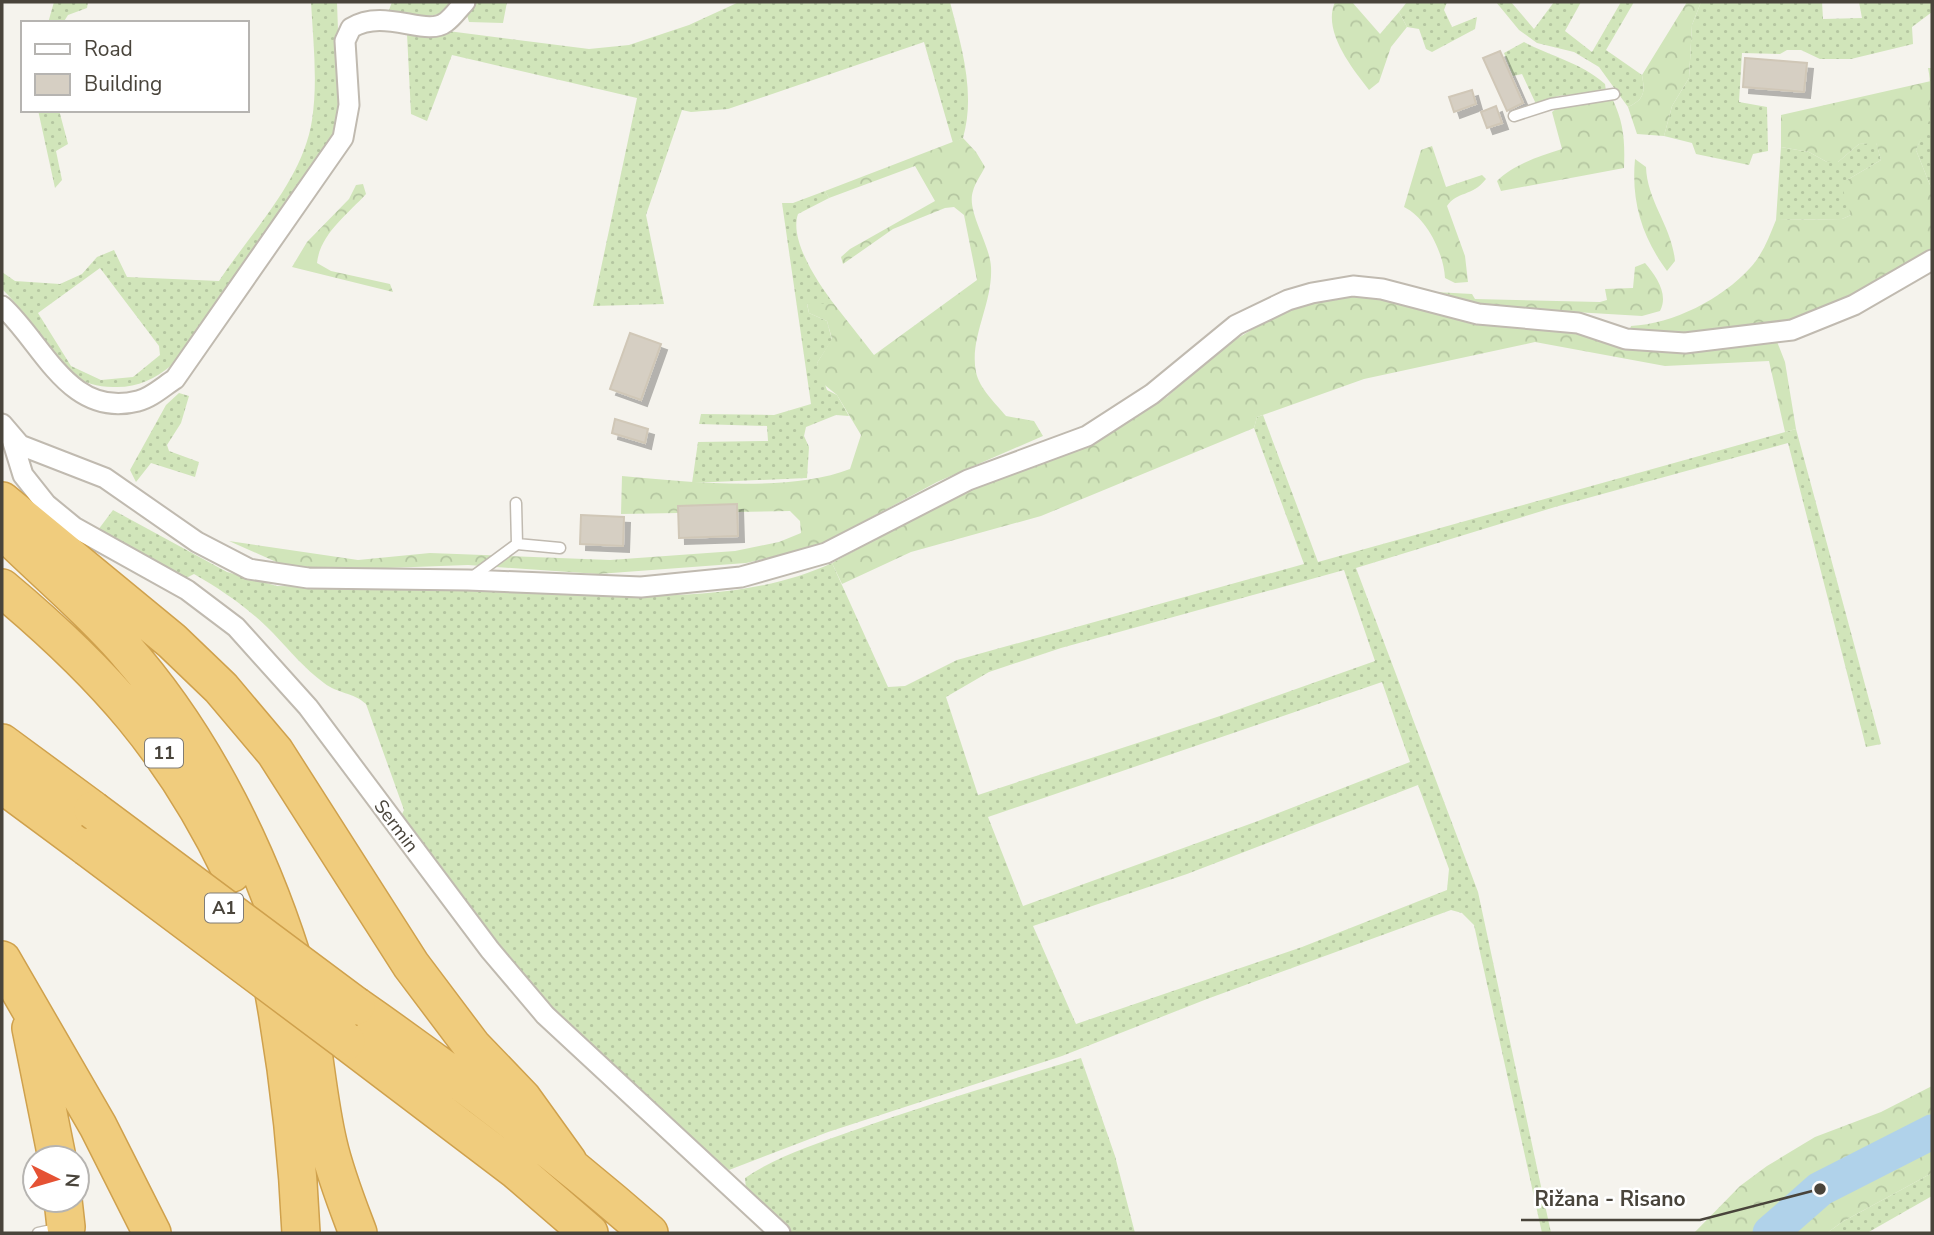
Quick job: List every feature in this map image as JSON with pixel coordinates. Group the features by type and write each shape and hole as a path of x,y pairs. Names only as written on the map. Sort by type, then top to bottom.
{"highway":[{"path":"2,501 144,617 220,688 275,752 411,965 472,1046 522,1098 568,1162"},
{"path":"2,528 124,647 197,747 227,802 269,897 298,978 314,1047 327,1142 358,1233"},
{"name":"11","path":"2,588 56,634 137,717 169,759 207,821 239,888 268,961 283,1042 298,1162 301,1233"},
{"name":"A1","path":"2,743 356,1006 465,1082 568,1162 649,1233"},
{"name":"A1","path":"2,784 516,1170 589,1233"},
{"path":"10,973 33,1037 54,1144"},
{"path":"10,973 98,1126 152,1233"}],"street":[{"path":"2,306 77,392 111,404 140,401 175,379 343,138 349,105 345,41 351,28 379,10 433,26 445,24 464,2"},
{"path":"6,430 20,445 105,478 197,542 249,569 308,578 468,580 641,587 741,577 802,562 826,553 968,480 1087,436 1152,394 1236,325 1289,299 1312,293 1353,286 1382,289 1478,314 1577,323 1626,339 1685,343 1792,330 1854,305 1932,260"},
{"name":"Sermin","path":"6,430 23,475 46,503 74,527 187,590 236,627 308,707 490,950 545,1015 780,1233"}],"lane":[{"path":"1514,116 1550,104 1614,94"},
{"path":"516,503 517,544"},
{"path":"468,580 517,544 560,548"}],"green space":[{"path":"54,2 88,2 87,8 68,15 64,21 49,21"},
{"path":"311,2 337,2 341,117 333,139 172,365 151,379 130,386 92,384 75,376 60,365 48,351 2,289 2,272 15,281 60,284 82,274 97,257 114,250 127,277 219,281 287,184 307,142 315,90","holes":["100,268 159,346 160,355 133,377 101,380 71,366 38,313"]},
{"path":"392,2 456,2 441,13 425,16 389,10"},
{"path":"477,2 507,2 503,23 469,22 467,15"},
{"path":"739,2 950,2 968,87 967,121 963,138 953,143 924,42 728,109 691,112 682,110 646,215 664,304 593,306 637,98 452,55 427,121 411,114 407,34 425,35 448,31 589,49 629,45 689,25"},
{"path":"1335,2 1352,2 1380,34 1399,12 1407,27 1391,47 1379,82 1369,90 1347,60 1336,37 1332,25"},
{"path":"1407,2 1447,2 1444,10 1452,27 1477,17 1475,29 1432,52 1426,49 1419,29 1407,27 1399,12"},
{"path":"1496,2 1511,2 1534,29 1554,2 1581,2 1565,31 1592,52 1621,2 1634,2 1606,50 1642,75 1641,98 1628,107 1599,67 1574,52 1537,43 1519,30"},
{"path":"1687,2 1701,2 1692,25 1689,78 1672,106 1664,136 1637,134 1628,107 1641,98 1642,75"},
{"path":"1701,2 1822,2 1823,19 1862,18 1859,2 1932,2 1932,12 1912,27 1913,44 1851,59 1820,59 1801,50 1787,50 1780,54 1742,53 1739,102 1767,107 1768,151 1753,154 1749,165 1696,154 1692,143 1664,136 1672,106 1689,78 1692,25"},
{"path":"1524,42 1586,70 1605,84 1606,91 1558,96 1536,104 1522,74 1513,76 1504,53"},
{"path":"1928,68 1932,68 1932,190 1916,150 1929,110"},
{"path":"1931,81 1929,121 1916,150 1932,190 1932,255 1891,281 1776,328 1695,336 1629,333 1631,326 1680,315 1726,290 1755,263 1776,220 1842,219 1851,215 1842,187 1847,180 1881,160 1876,143 1859,144 1838,162 1827,162 1809,152 1781,147 1781,115"},
{"path":"1612,98 1623,132 1624,168 1501,191 1497,181 1511,170 1562,149 1552,112 1560,106"},
{"path":"38,112 60,112 68,144 56,151 62,180 55,188"},
{"path":"963,138 985,167 975,185 972,199 975,218 991,267 989,294 976,346 976,372 984,390 1006,416 1034,421 1043,436 937,482 816,547 746,563 598,574 468,565 332,570 283,565 229,541 358,560 430,553 610,560 735,551 779,542 801,533 800,521 790,511 621,514 622,476 738,484 798,481 850,469 861,435 837,395 821,382 817,363 832,339 827,321 809,313 807,303 834,304 874,355 977,280 964,215 954,207 945,208 893,229 843,264 841,257 850,249 935,201 915,166 829,198 825,191"},
{"path":"1876,142 1881,160 1847,180 1851,215 1842,219 1776,220 1781,147 1809,152 1827,162 1838,162 1859,144"},
{"path":"1432,146 1446,187 1482,175 1486,179 1447,206 1465,256 1468,282 1455,283 1445,278 1433,238 1420,219 1404,207 1421,150"},
{"path":"1635,159 1646,167 1647,179 1673,249 1675,261 1667,271 1651,245 1640,218 1635,190"},
{"path":"363,184 366,194 329,234 323,243 317,263 331,271 390,284 393,292 292,267 307,242 349,199 356,185"},
{"path":"825,191 829,198 798,214 796,224 807,261 834,304 807,304 809,313 827,321 832,340 817,363 827,390 837,395 849,416 836,415 806,427 804,436 809,447 807,478 692,483 698,442 768,441 767,426 699,424 701,414 774,415 811,404 782,203 793,203"},
{"path":"1645,263 1657,279 1663,298 1660,311 1642,316 1474,306 1434,296 1435,292 1472,294 1475,299 1600,302 1607,300 1605,289 1633,288 1635,267"},
{"path":"1362,295 1598,333 1776,339 1785,362 1796,429 1785,432 1769,361 1665,366 1535,342 1364,379 1257,417 1254,428 1041,516 911,552 842,584 832,563 974,486 1110,430 1167,397 1217,351 1284,310 1325,297"},
{"path":"179,393 189,396 181,423 167,445 169,451 199,462 195,477 151,463 136,482 130,470 166,405"},
{"path":"1263,415 1318,562 1796,429 1881,744 1866,747 1788,443 1555,507 1356,568 1478,892 1551,1233 1542,1233 1474,925 1462,913 1451,910 1207,999 1062,1056 828,1132 729,1170 585,1043 541,997 487,931 401,816 404,810 366,704 324,683 255,616 215,587 194,574 186,578 98,530 113,510 227,572 277,586 675,595 756,587 795,577 832,563 888,687 905,686 957,660 1304,564 1254,428 1257,417","holes":["1344,570 1375,661 1217,717 978,795 946,697 989,672 1061,648","1382,682 1410,762 1258,821 1023,906 988,817","1418,785 1449,869 1447,890 1302,947 1076,1024 1033,926 1187,874"]},
{"path":"1081,1058 1115,1156 1135,1233 792,1233 746,1189 745,1178 797,1151 909,1112"},
{"path":"1932,1086 1932,1122 1816,1184 1773,1215 1754,1233 1694,1233 1740,1186 1767,1166 1815,1137 1881,1112"},
{"path":"1932,1142 1932,1173 1842,1222 1827,1233 1786,1233 1837,1194"},
{"path":"1932,1173 1932,1196 1867,1233 1827,1233 1842,1222"}],"building":[{"path":"1500,51 1523,103 1507,111 1483,58"},
{"path":"1745,58 1807,63 1804,92 1743,87"},
{"path":"1472,90 1476,104 1454,112 1449,97"},
{"path":"1496,106 1502,123 1487,128 1481,112"},
{"path":"630,333 661,344 641,400 610,389"},
{"path":"615,419 648,429 645,443 612,433"},
{"path":"737,504 738,536 679,538 678,506"},
{"path":"581,515 624,517 623,546 580,544"}],"waterway":[{"path":"1770,1233 1820,1189 1932,1132"}],"place":[{"name":"Rižana - Risano","path":"1820,1189"}]}
